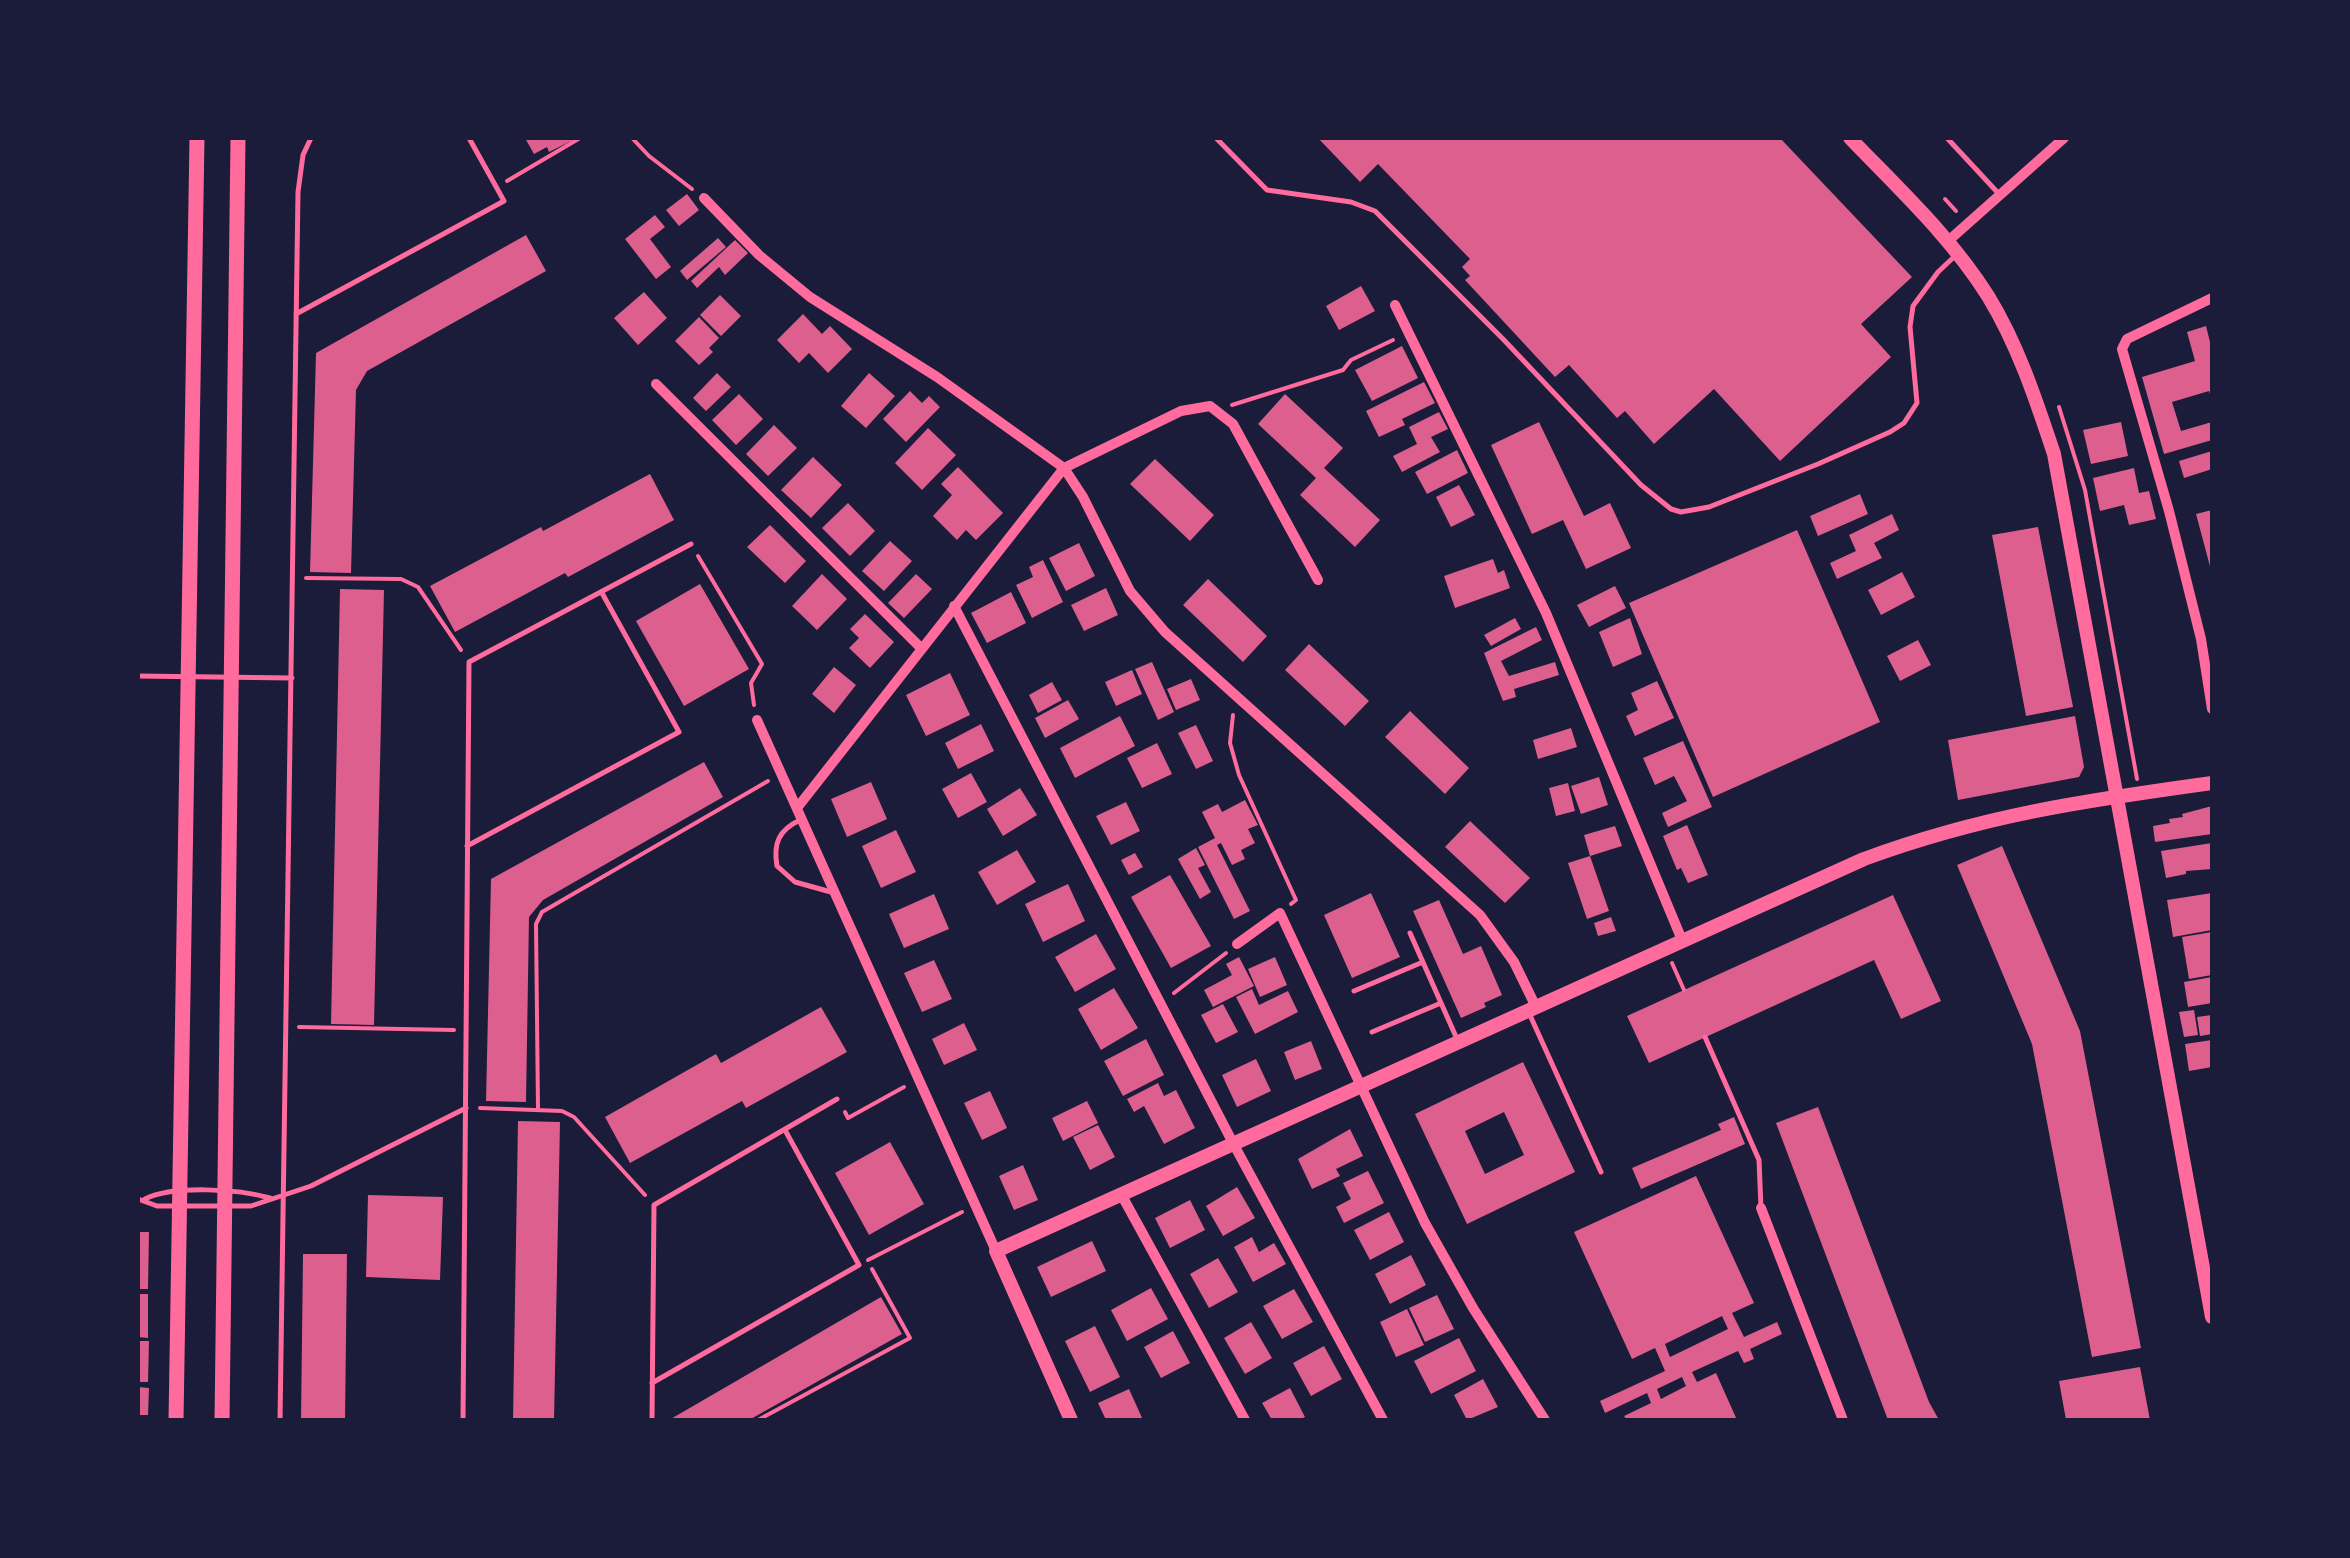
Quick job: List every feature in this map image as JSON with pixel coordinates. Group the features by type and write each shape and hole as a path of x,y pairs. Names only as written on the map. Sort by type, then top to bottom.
{"main road":[{"path":"176,1420 197,138"},
{"path":"222,1420 238,138"}],"street":[{"path":"1850,138 1952,248 2005,326 2054,454 2212,1317"},
{"path":"1952,248 2000,195 2064,138"},
{"path":"704,198 759,255 810,297 937,377 1064,468 1083,497 1130,591 1145,610 1480,915 1514,962 1532,1008"},
{"path":"2212,298 2127,339 2122,345 2189,590 2212,709"},
{"path":"1396,305 1546,613 1682,940"},
{"path":"656,384 921,648"},
{"path":"800,814 921,648 1064,468 1181,411 1210,406 1234,424 1318,580"},
{"path":"954,606 1233,1143 1384,1420"},
{"path":"757,720 1071,1420"},
{"path":"996,1251 1864,859 2013,813 2212,783"},
{"path":"1237,944 1280,913 1360,1087 1457,1282 1545,1420"},
{"path":"1121,1194 1245,1420"},
{"path":"1762,1208 1844,1420"}],"lane":[{"path":"280,1420 296,314 300,168 312,138"},
{"path":"296,314 504,201 469,138"},
{"path":"1216,138 1267,190 1351,202 1375,211 1642,485 1681,512 1710,507 1818,464 1904,423 1917,403 1910,327 1912,306 1952,248"},
{"path":"1947,138 2000,195"},
{"path":"462,1420 469,662 691,544"},
{"path":"467,846 679,732 602,592"},
{"path":"138,676 292,678"},
{"path":"800,814 776,841 777,866 795,882 836,893"},
{"path":"1410,933 1458,1042"},
{"path":"1354,991 1423,962"},
{"path":"1372,1032 1441,1003"},
{"path":"1532,1008 1601,1172"},
{"path":"1705,1037 1759,1160 1762,1208"},
{"path":"652,1420 654,1205 838,1099"},
{"path":"141,1199 157,1206 180,1199 224,1199 251,1206 311,1186 466,1108"},
{"path":"652,1383 859,1265 784,1129"},
{"path":"141,1199 157,1193 180,1199 224,1199 251,1193 270,1198"}],"path":[{"path":"495,187 580,138"},
{"path":"632,138 648,156 704,198"},
{"path":"1218,410 1343,370 1351,360 1409,332"},
{"path":"691,544 762,664 751,683 757,720"},
{"path":"294,578 401,579 418,587 469,662"},
{"path":"1236,696 1230,743 1239,775 1296,900 1280,913"},
{"path":"538,1110 536,924 542,912 782,774"},
{"path":"1160,1003 1237,944"},
{"path":"1665,948 1684,990"},
{"path":"287,1026 464,1030"},
{"path":"848,1118 897,1091"},
{"path":"466,1108 562,1111 574,1118 654,1205"},
{"path":"758,1420 910,1338 867,1260 976,1206"}],"building":[{"path":"525,138 577,138 549,152 547,147 534,154"},
{"path":"1318,138 1780,138 1912,277 1861,324 1891,357 1780,461 1714,389 1654,444 1625,411 1617,418 1569,365 1555,377 1465,280 1470,276 1462,267 1470,259 1378,164 1360,182"},
{"path":"687,194 699,210 679,226 666,210"},
{"path":"655,215 665,227 650,239 671,267 656,279 625,239"},
{"path":"526,235 546,271 367,371 356,390 351,573 310,572 316,353"},
{"path":"718,238 726,247 687,280 680,271"},
{"path":"735,240 748,253 725,275 719,267 697,288 691,281"},
{"path":"1361,286 1375,311 1339,330 1326,306"},
{"path":"644,292 667,318 638,345 614,318"},
{"path":"720,295 741,316 721,336 700,315"},
{"path":"803,314 822,334 830,326 852,349 828,373 809,353 799,363 777,340"},
{"path":"699,317 719,338 709,348 713,352 699,365 675,341"},
{"path":"2206,326 2212,350 2212,400 2209,391 2172,402 2181,431 2212,422 2212,440 2164,454 2142,377 2195,361 2187,332"},
{"path":"1402,346 1418,378 1372,401 1355,370"},
{"path":"717,373 731,387 706,411 693,398"},
{"path":"869,373 895,396 866,428 841,406"},
{"path":"1424,382 1435,403 1402,419 1405,425 1379,437 1366,411"},
{"path":"910,391 922,403 929,396 940,407 906,442 883,419"},
{"path":"739,394 763,419 736,445 712,420"},
{"path":"1285,394 1343,448 1324,468 1380,520 1355,547 1300,495 1316,478 1258,424"},
{"path":"1439,412 1448,429 1431,437 1440,452 1402,472 1393,456 1417,444 1409,427"},
{"path":"1539,422 1584,516 1610,503 1631,548 1586,569 1563,520 1532,534 1491,445"},
{"path":"2121,422 2128,456 2091,464 2083,430"},
{"path":"774,425 797,448 768,476 746,454"},
{"path":"928,428 956,455 922,490 895,463"},
{"path":"1457,450 1468,473 1427,494 1415,472"},
{"path":"2212,451 2212,469 2184,478 2179,461"},
{"path":"813,457 842,485 811,518 781,490"},
{"path":"1155,459 1214,515 1190,541 1130,484"},
{"path":"958,467 1003,513 976,540 966,530 957,540 933,516 952,495 941,484"},
{"path":"2134,468 2139,493 2149,491 2156,519 2129,525 2124,505 2100,511 2093,478"},
{"path":"650,474 674,520 455,632 430,586"},
{"path":"1459,485 1475,515 1451,527 1436,497"},
{"path":"1860,494 1868,514 1818,536 1810,516"},
{"path":"848,503 875,531 850,556 822,528"},
{"path":"2212,510 2212,570 2211,570 2196,514"},
{"path":"1892,514 1899,530 1874,543 1882,558 1837,579 1830,563 1856,551 1849,535"},
{"path":"770,525 806,561 785,583 747,547"},
{"path":"2038,527 2073,707 2026,716 1992,535"},
{"path":"1797,530 1880,722 1713,797 1629,603"},
{"path":"890,541 912,561 884,591 862,571"},
{"path":"1079,543 1095,576 1066,591 1049,558"},
{"path":"1493,559 1498,573 1504,570 1510,588 1455,608 1444,576"},
{"path":"1043,560 1063,602 1032,618 1016,585 1033,577 1029,567"},
{"path":"1902,572 1915,597 1881,615 1868,590"},
{"path":"822,574 847,599 817,630 792,606"},
{"path":"916,574 932,589 904,618 888,603"},
{"path":"1208,579 1267,636 1243,662 1183,605"},
{"path":"700,584 749,669 684,706 636,621"},
{"path":"1615,586 1626,608 1589,627 1577,605"},
{"path":"1106,588 1118,615 1084,631 1071,605"},
{"path":"340,589 384,590 374,1025 331,1024"},
{"path":"1011,592 1026,623 987,643 971,613"},
{"path":"865,614 894,642 870,668 849,648 859,638 850,629"},
{"path":"1515,618 1521,629 1491,646 1484,635"},
{"path":"1630,618 1642,654 1613,667 1599,632"},
{"path":"1536,627 1542,640 1501,661 1509,676 1555,662 1559,675 1514,689 1516,697 1503,701 1484,653"},
{"path":"1918,640 1931,665 1900,681 1887,656"},
{"path":"1309,644 1369,701 1345,726 1285,670"},
{"path":"1152,662 1174,712 1158,720 1135,669"},
{"path":"834,667 856,685 834,713 812,694"},
{"path":"1132,670 1142,694 1116,706 1105,682"},
{"path":"950,673 970,715 926,736 906,695"},
{"path":"1191,679 1200,700 1176,710 1167,689"},
{"path":"1657,681 1674,718 1635,736 1626,716 1638,710 1631,693"},
{"path":"1052,682 1062,700 1038,713 1029,695"},
{"path":"1068,700 1079,719 1045,738 1035,718"},
{"path":"1410,711 1469,768 1445,794 1385,737"},
{"path":"1120,716 1135,746 1075,778 1060,748"},
{"path":"2075,716 2084,767 2079,777 1958,800 1948,740"},
{"path":"981,724 994,751 958,769 945,743"},
{"path":"1196,725 1213,761 1196,769 1178,733"},
{"path":"1571,728 1577,747 1538,759 1533,740"},
{"path":"1683,741 1712,807 1668,827 1662,813 1687,801 1674,776 1655,785 1643,758"},
{"path":"1157,743 1172,774 1142,788 1127,758"},
{"path":"704,762 723,797 543,900 529,917 526,1102 486,1101 491,879"},
{"path":"971,773 987,802 958,818 942,789"},
{"path":"1599,777 1608,805 1581,814 1571,786"},
{"path":"871,782 887,819 847,837 831,799"},
{"path":"1568,783 1575,811 1556,816 1549,788"},
{"path":"1020,788 1037,815 1003,836 987,809"},
{"path":"1245,800 1258,825 1248,829 1255,843 1241,850 1245,859 1232,865 1221,843 1217,845 1250,911 1234,919 1198,847 1215,838 1202,812 1218,804 1222,812"},
{"path":"1126,802 1140,831 1111,845 1096,816"},
{"path":"2212,806 2212,834 2155,842 2153,826"},
{"path":"1470,821 1530,878 1505,903 1445,847"},
{"path":"1687,825 1708,875 1688,883 1681,868 1677,870 1663,836"},
{"path":"1615,826 1622,846 1590,856 1584,835"},
{"path":"896,830 916,872 881,888 862,846"},
{"path":"2212,843 2212,869 2186,871 2166,878 2161,851"},
{"path":"2002,846 2080,1031 2141,1348 2092,1357 2032,1044 1957,865"},
{"path":"1196,848 1205,865 1198,868 1211,892 1200,899 1178,859"},
{"path":"1017,850 1036,882 997,905 978,872"},
{"path":"1135,853 1143,867 1129,875 1121,860"},
{"path":"1590,856 1609,911 1587,919 1568,863"},
{"path":"1170,875 1211,946 1171,968 1131,897"},
{"path":"1068,884 1085,921 1043,942 1025,904"},
{"path":"1371,893 1400,957 1352,978 1324,915"},
{"path":"2212,893 2212,930 2173,937 2167,900"},
{"path":"934,894 949,929 904,948 889,914"},
{"path":"1893,895 1941,1001 1901,1019 1874,960 1649,1063 1627,1016"},
{"path":"1439,900 1463,954 1481,946 1502,995 1461,1018 1413,911"},
{"path":"1611,917 1616,931 1598,936 1594,923"},
{"path":"2212,932 2212,975 2189,979 2182,937"},
{"path":"1096,934 1116,969 1075,992 1055,957"},
{"path":"1239,957 1254,986 1213,1007 1204,990 1232,975 1226,964"},
{"path":"1275,957 1287,985 1260,997 1248,969"},
{"path":"934,960 952,999 922,1012 904,973"},
{"path":"2212,977 2212,1003 2188,1007 2184,982"},
{"path":"1114,988 1138,1028 1101,1050 1078,1009"},
{"path":"1252,989 1259,1005 1288,991 1298,1012 1255,1034 1236,997"},
{"path":"1223,1004 1238,1032 1216,1043 1201,1015"},
{"path":"821,1007 847,1052 746,1108 742,1101 630,1163 605,1117 716,1054 721,1063"},
{"path":"2194,1010 2198,1035 2184,1037 2179,1012"},
{"path":"2212,1015 2212,1034 2200,1036 2197,1017"},
{"path":"964,1023 977,1050 944,1065 932,1039"},
{"path":"1146,1039 1164,1075 1123,1096 1104,1061"},
{"path":"2212,1040 2212,1067 2189,1071 2185,1044"},
{"path":"1311,1041 1322,1069 1295,1080 1284,1052"},
{"path":"1256,1059 1271,1091 1237,1107 1222,1075"},
{"path":"1523,1062 1575,1172 1467,1224 1415,1114","holes":["1504,1112 1524,1155 1485,1174 1465,1131"]},
{"path":"1158,1083 1164,1096 1176,1090 1195,1128 1164,1144 1144,1106 1134,1112 1127,1099"},
{"path":"990,1091 1007,1128 982,1140 964,1103"},
{"path":"1087,1101 1098,1123 1063,1141 1052,1118"},
{"path":"1818,1107 1939,1420 1888,1420 1776,1123"},
{"path":"1734,1117 1745,1144 1641,1189 1632,1168 1721,1130 1718,1124"},
{"path":"518,1121 560,1122 554,1420 513,1420"},
{"path":"1098,1125 1115,1157 1090,1170 1073,1137"},
{"path":"1350,1129 1363,1156 1336,1169 1340,1176 1312,1189 1298,1159"},
{"path":"890,1142 924,1204 869,1235 835,1173"},
{"path":"1023,1165 1038,1200 1014,1210 999,1176"},
{"path":"1368,1171 1384,1203 1344,1223 1336,1207 1351,1199 1343,1183"},
{"path":"1696,1176 1754,1303 1732,1313 1744,1337 1777,1322 1782,1334 1750,1349 1754,1359 1744,1363 1738,1351 1692,1372 1697,1382 1716,1373 1737,1420 1627,1420 1624,1416 1651,1403 1647,1393 1605,1413 1600,1401 1665,1371 1655,1348 1632,1359 1574,1232","holes":["1722,1316 1728,1329 1670,1357 1665,1344","1682,1377 1686,1386 1661,1399 1657,1389"]},
{"path":"1237,1187 1255,1218 1223,1236 1206,1206"},
{"path":"368,1195 443,1197 440,1280 366,1277"},
{"path":"1190,1200 1205,1230 1170,1248 1155,1218"},
{"path":"1389,1212 1404,1242 1370,1260 1354,1230"},
{"path":"138,1232 149,1232 148,1289 138,1289"},
{"path":"1252,1237 1259,1252 1274,1243 1286,1264 1253,1282 1234,1247"},
{"path":"1092,1241 1106,1271 1051,1297 1037,1267"},
{"path":"303,1254 347,1254 345,1420 301,1420"},
{"path":"1411,1255 1426,1285 1390,1304 1375,1274"},
{"path":"1218,1258 1238,1292 1209,1308 1190,1274"},
{"path":"1151,1288 1168,1319 1127,1341 1111,1310"},
{"path":"1294,1289 1313,1322 1282,1339 1263,1306"},
{"path":"138,1294 148,1294 148,1338 138,1337"},
{"path":"1437,1295 1454,1329 1425,1342 1409,1308"},
{"path":"881,1297 902,1334 749,1420 669,1420"},
{"path":"1407,1309 1424,1345 1396,1357 1380,1322"},
{"path":"1251,1322 1272,1358 1245,1374 1224,1338"},
{"path":"1095,1326 1120,1377 1090,1392 1065,1341"},
{"path":"1173,1331 1190,1363 1161,1378 1144,1347"},
{"path":"1459,1338 1476,1371 1431,1394 1414,1361"},
{"path":"138,1341 149,1341 148,1382 138,1382"},
{"path":"1324,1346 1342,1379 1311,1396 1293,1363"},
{"path":"2140,1367 2150,1420 2066,1420 2059,1381"},
{"path":"1483,1379 1498,1407 1467,1420 1454,1395"},
{"path":"138,1387 149,1388 148,1415 138,1415"},
{"path":"1290,1388 1305,1417 1272,1420 1262,1403"},
{"path":"1129,1389 1143,1420 1106,1420 1098,1403"}]}
